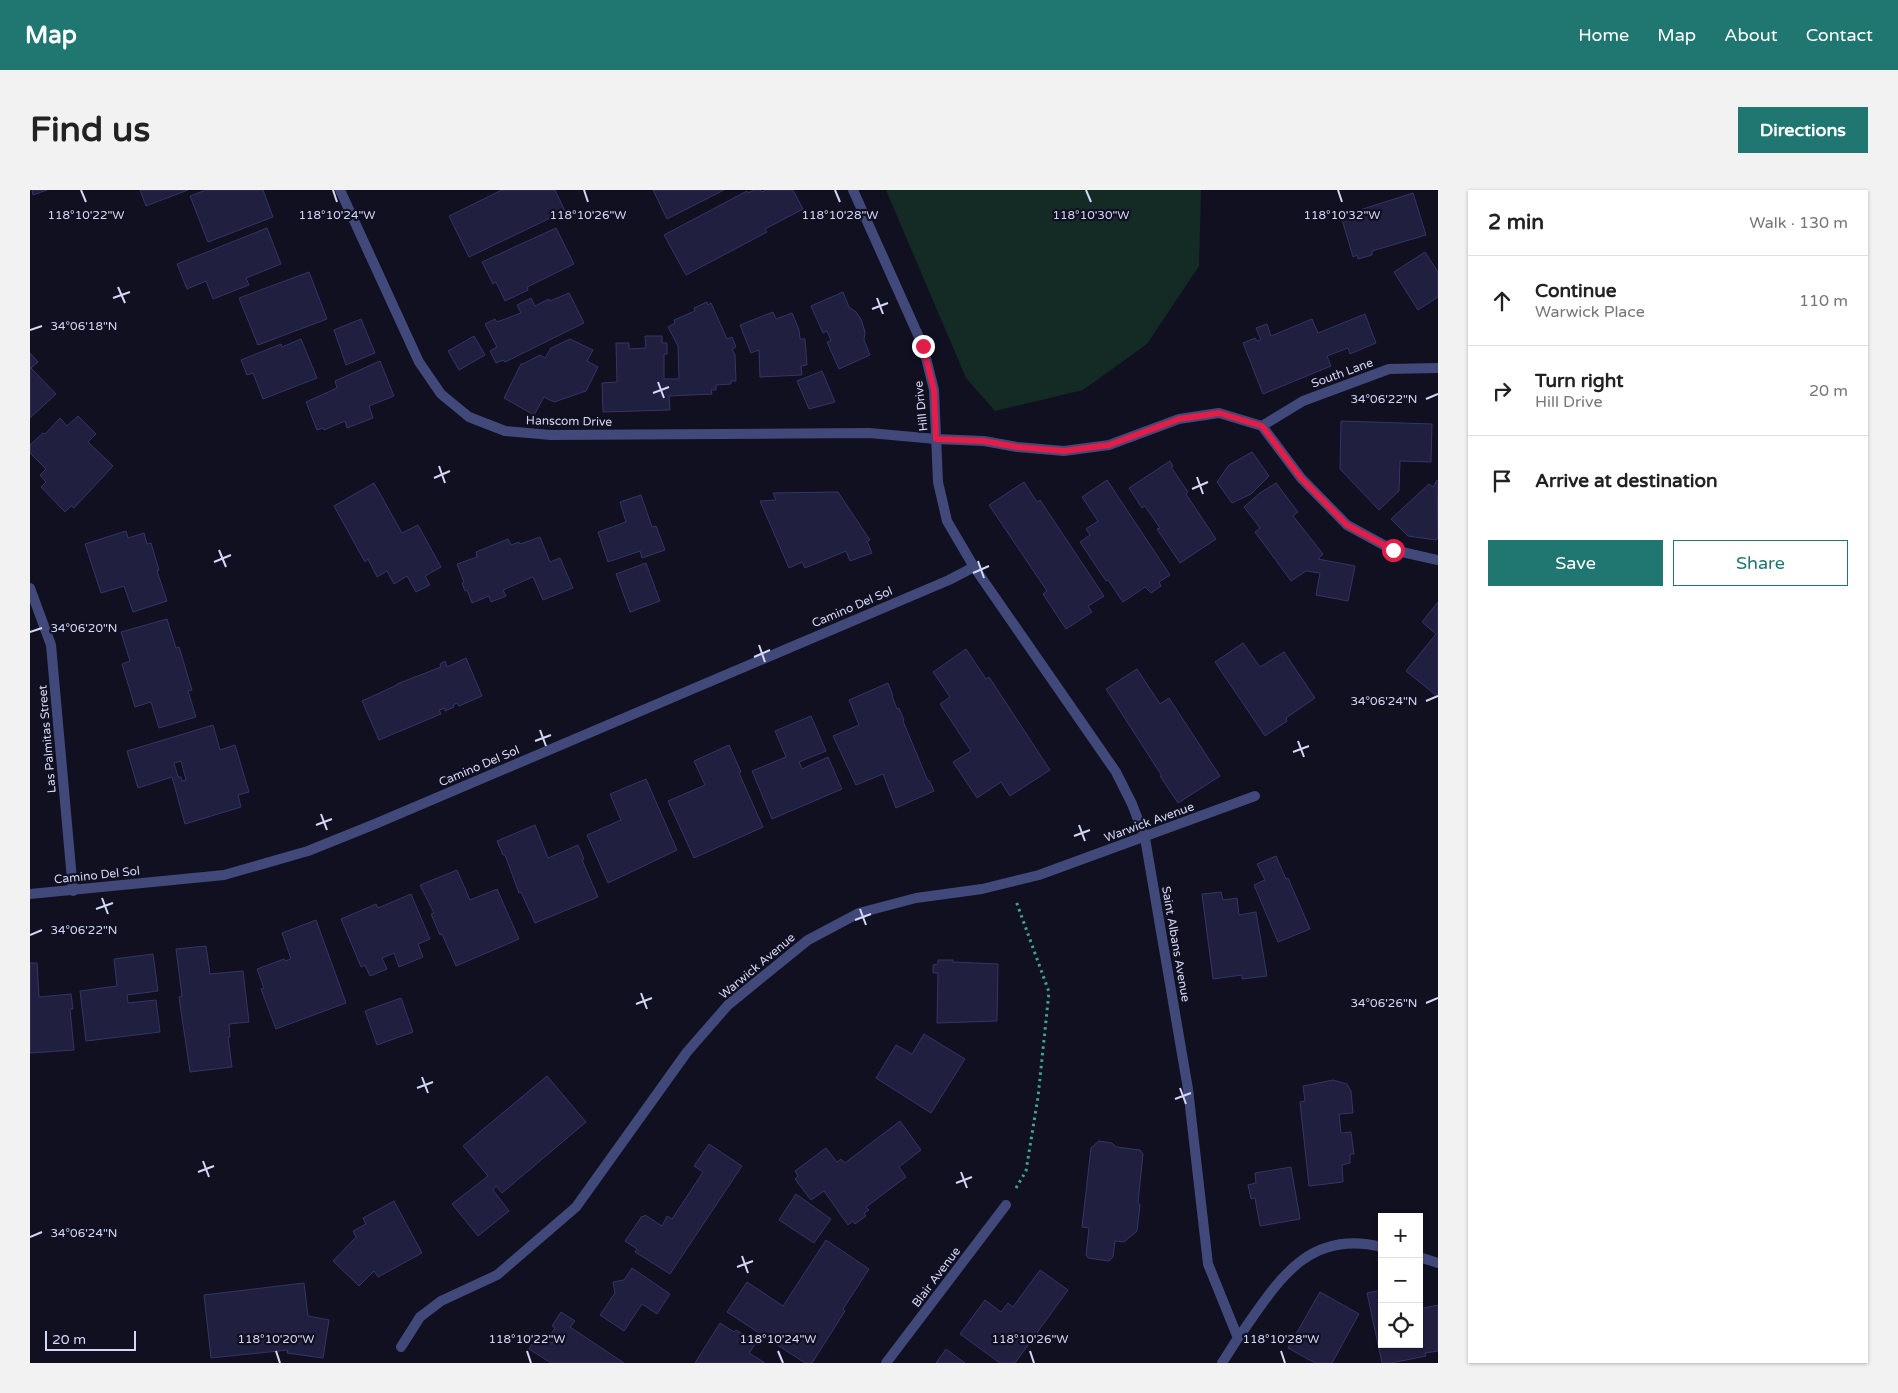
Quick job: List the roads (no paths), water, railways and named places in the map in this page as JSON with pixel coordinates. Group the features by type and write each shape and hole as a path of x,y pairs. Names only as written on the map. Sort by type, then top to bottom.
{"street":[{"name":"Hanscom Drive","path":"340,190 419,362 441,394 469,417 505,431 551,435 868,433 984,441 1017,447 1064,451 1109,445 1179,419 1219,413 1262,426"},
{"name":"Hill Drive","path":"853,190 923,346 934,390 938,482 947,521 974,567"},
{"name":"South Lane","path":"1262,426 1303,401 1389,369 1438,368"},
{"path":"1262,426 1301,478 1347,525 1393,550 1438,560"},
{"name":"Saint Albans Avenue","path":"974,567 1116,772 1132,804 1145,838 1188,1089 1208,1264 1238,1338"},
{"name":"Camino Del Sol","path":"30,894 224,875 308,851 949,580 974,567"},
{"name":"Las Palmitas Street","path":"30,588 51,645 73,891"},
{"name":"Warwick Avenue","path":"401,1347 420,1317 441,1301 498,1276 576,1207 687,1052 728,1006 808,940 859,913 916,898 982,889 1038,875 1145,838 1255,796"},
{"name":"Blair Avenue","path":"886,1363 1006,1205"},
{"path":"1222,1363 1280,1278 1306,1256 1326,1247 1348,1242 1378,1246"},
{"path":"1422,1258 1438,1263"}]}
